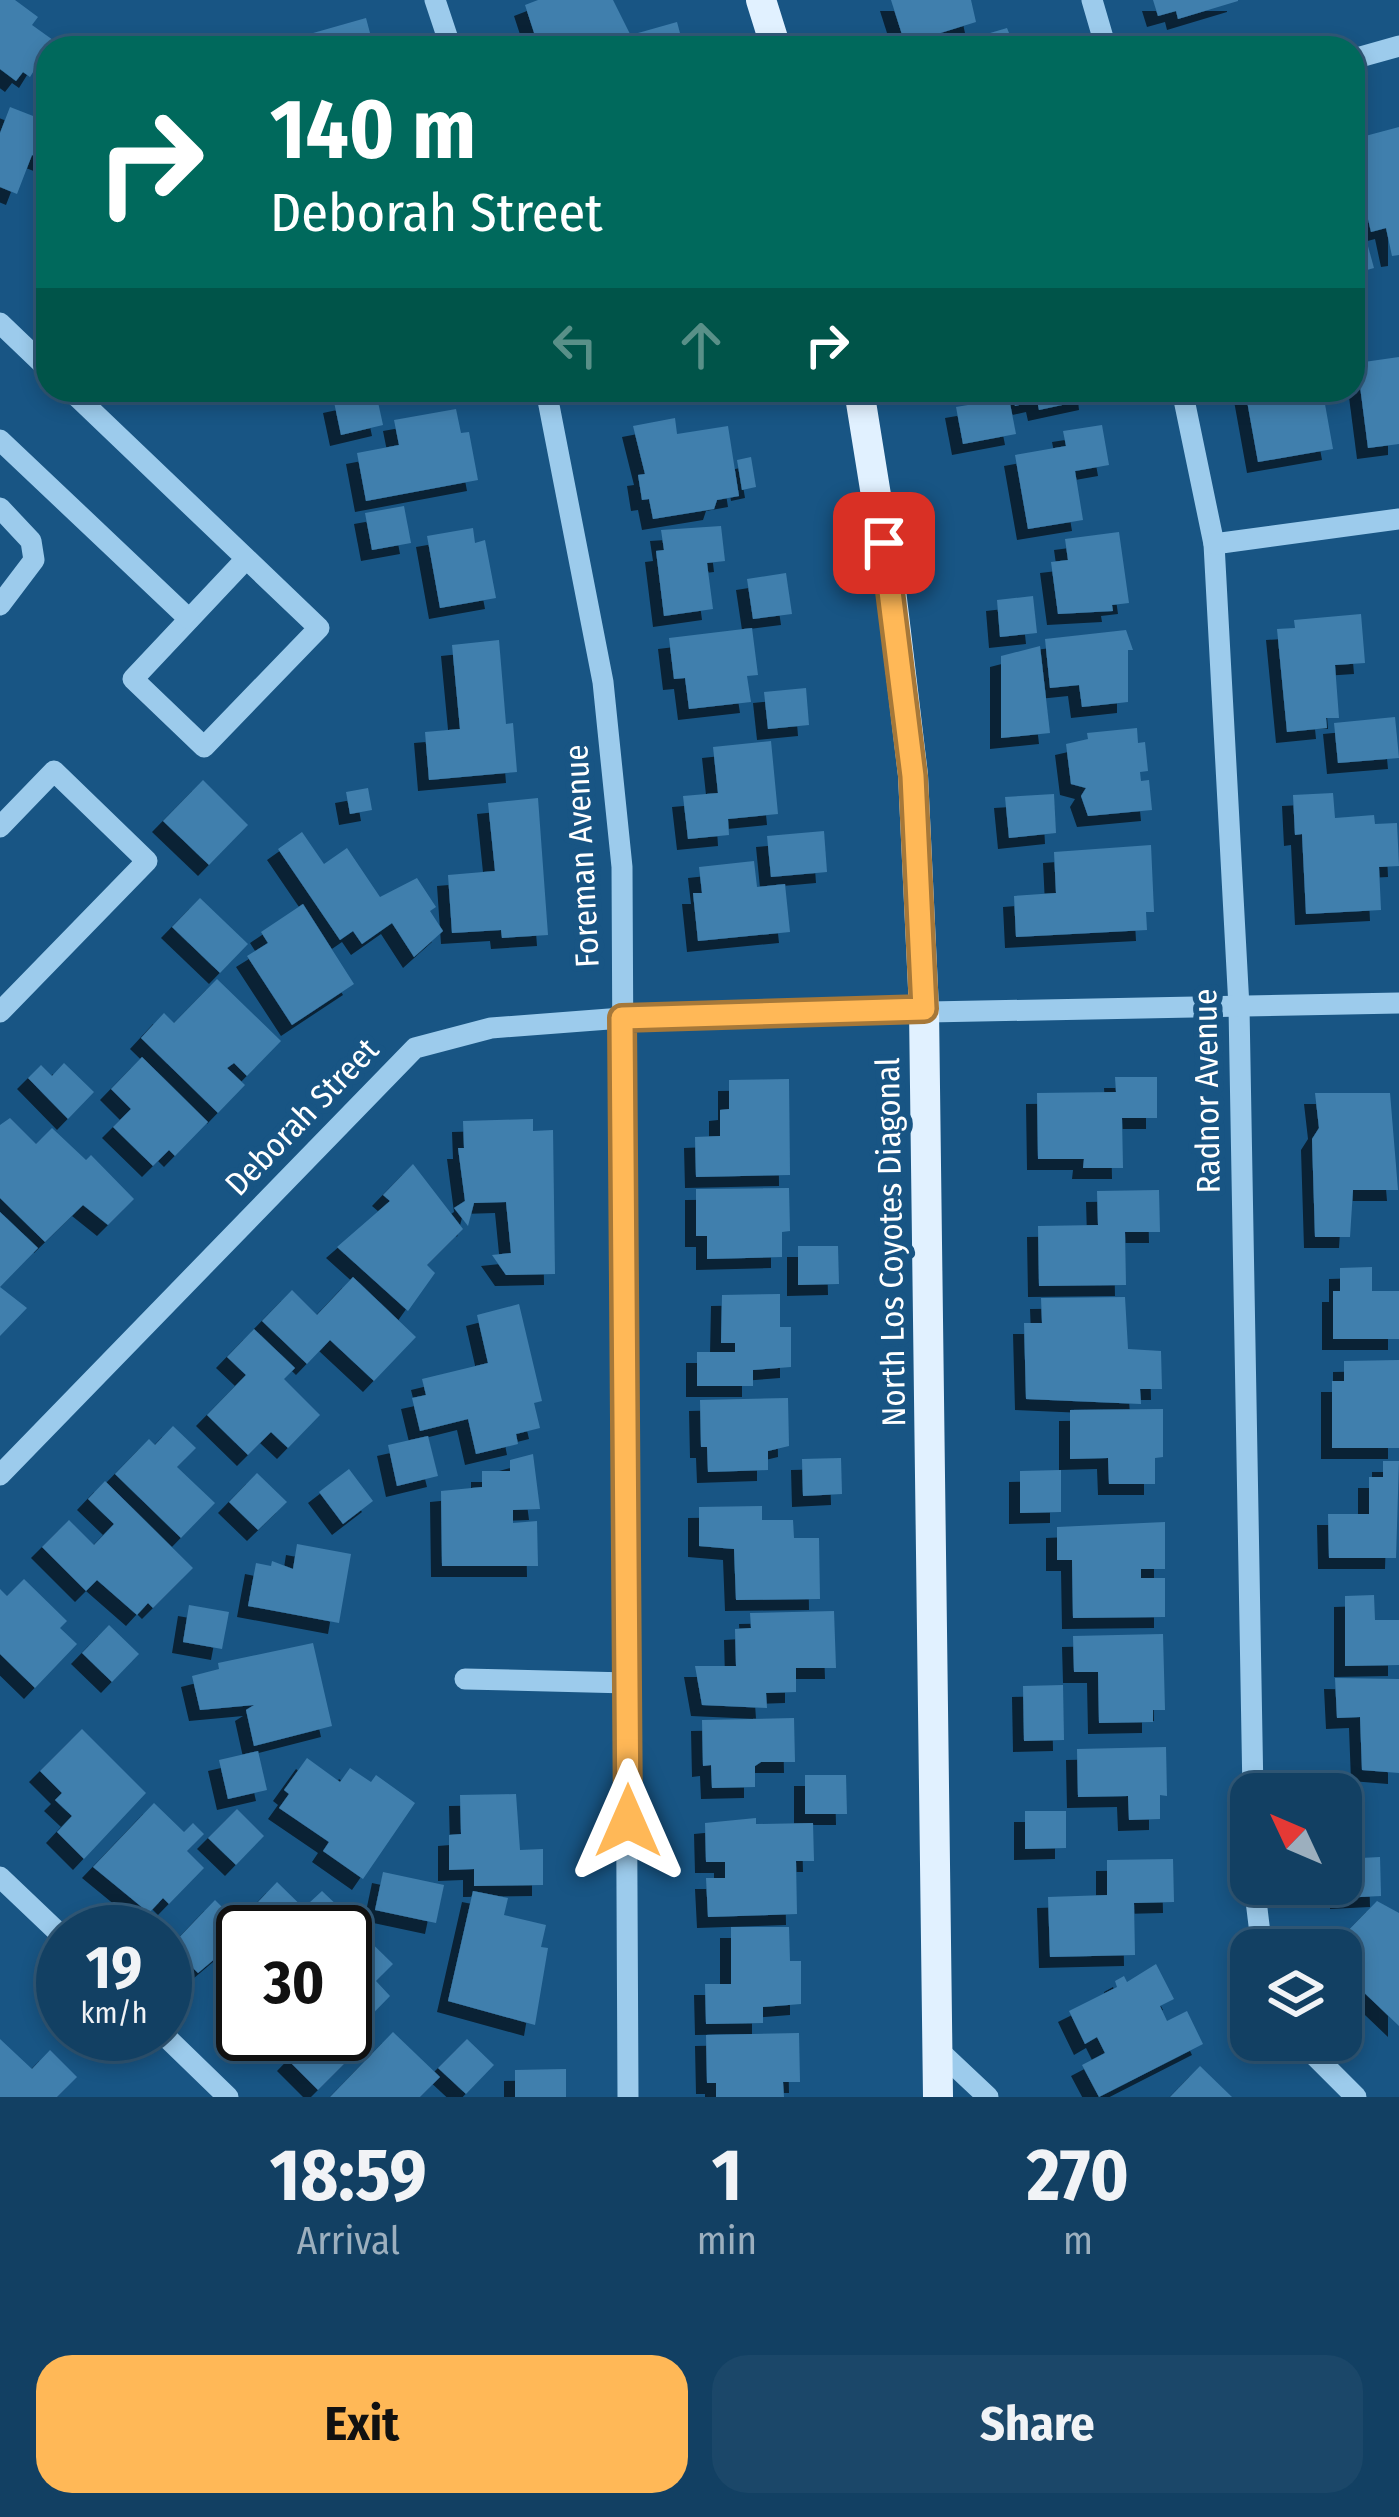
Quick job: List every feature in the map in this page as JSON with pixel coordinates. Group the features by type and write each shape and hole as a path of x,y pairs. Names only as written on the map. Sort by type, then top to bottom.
{"main road":[{"path":"761,0 772,36"},
{"name":"North Los Coyotes Diagonal","path":"861,402 890,582 913,776 924,1009 938,2097"}],"street":[{"path":"435,0 448,36"},
{"path":"1092,0 1102,36"},
{"path":"1365,56 1399,46"},
{"path":"0,323 36,358"},
{"path":"82,402 319,628 204,747 134,679 246,559"},
{"name":"Foreman Avenue","path":"548,402 603,682 622,867 628,2097"},
{"name":"Radnor Avenue","path":"1184,402 1214,544 1239,1007 1252,1773"},
{"path":"0,440 189,619"},
{"path":"0,508 31,541 34,560 0,605"},
{"path":"1214,544 1399,519"},
{"path":"0,827 55,771 147,861 0,1012"},
{"name":"Deborah Street","path":"0,1474 415,1048 491,1028 622,1018 1399,1003"},
{"path":"465,1679 628,1683"},
{"path":"0,1877 36,1911"},
{"path":"938,2049 988,2097"},
{"path":"191,2061 228,2097"},
{"path":"1321,2061 1356,2097"}],"building":[{"path":"0,0 15,0 38,17 32,25 47,36 36,36 36,67 30,77 23,72 16,81 0,69"},
{"path":"538,0 613,0 631,36 535,36 525,5"},
{"path":"891,0 971,0 976,22 931,36 902,36"},
{"path":"1153,0 1238,1 1178,19 1176,11 1158,16"},
{"path":"366,18 371,36 303,36"},
{"path":"677,22 681,36 639,36"},
{"path":"1007,28 1010,36 980,36"},
{"path":"10,107 36,117 36,157 32,155 17,194 0,187 0,133"},
{"path":"1399,127 1399,255 1392,256 1386,228 1371,232 1365,216 1365,136"},
{"path":"1365,235 1374,268 1365,271"},
{"path":"1399,357 1399,444 1368,448 1362,402 1365,362"},
{"path":"334,402 378,402 383,425 341,435"},
{"path":"1010,402 1016,434 963,444 956,407"},
{"path":"1037,402 1076,402 1039,410"},
{"path":"1247,402 1325,402 1333,449 1258,462"},
{"path":"456,409 461,433 469,432 478,480 366,501 357,453 399,445 394,420"},
{"path":"675,418 677,434 728,426 739,496 717,500 714,509 653,519 649,499 642,500 638,475 645,474 633,426"},
{"path":"1102,425 1109,465 1075,471 1083,520 1028,529 1015,455 1066,446 1063,431"},
{"path":"751,457 756,487 742,490 737,460"},
{"path":"404,506 411,543 372,550 365,513"},
{"path":"721,526 725,561 707,563 713,609 664,616 656,551 664,550 661,530"},
{"path":"473,528 475,543 485,540 496,598 440,608 427,536"},
{"path":"1119,532 1129,603 1112,605 1113,611 1058,614 1051,562 1068,560 1065,539"},
{"path":"786,573 792,614 753,619 747,579"},
{"path":"1033,596 1037,633 1000,637 997,600"},
{"path":"1361,614 1365,663 1335,665 1339,718 1326,718 1327,728 1287,732 1277,629 1295,628 1294,620"},
{"path":"752,628 758,675 747,676 751,702 689,709 685,678 674,679 669,638"},
{"path":"1126,630 1133,650 1128,650 1128,702 1082,707 1079,685 1050,688 1045,639"},
{"path":"499,640 506,724 513,723 517,772 429,780 425,732 460,729 452,645"},
{"path":"1040,646 1050,733 1001,738 1001,656"},
{"path":"806,688 809,725 768,729 764,692"},
{"path":"1395,717 1399,758 1338,763 1334,723"},
{"path":"1137,728 1138,743 1145,742 1148,771 1140,772 1141,781 1149,780 1152,810 1088,816 1081,796 1086,788 1071,784 1066,744 1088,739 1087,733"},
{"path":"771,741 778,814 728,819 729,835 688,839 683,796 718,793 713,747"},
{"path":"203,780 248,825 209,865 163,821"},
{"path":"368,788 372,810 350,814 346,792"},
{"path":"1333,793 1335,818 1374,815 1375,824 1397,823 1399,866 1379,867 1381,910 1306,914 1302,834 1295,835 1293,795"},
{"path":"1054,794 1056,833 1009,838 1005,797"},
{"path":"538,798 548,935 502,938 501,930 452,933 448,875 495,871 488,803"},
{"path":"824,831 827,872 771,877 767,836"},
{"path":"302,832 324,864 347,848 380,897 417,878 436,907 430,911 443,931 414,957 392,923 362,944 353,931 340,940 278,849"},
{"path":"1151,845 1154,912 1146,912 1147,930 1016,937 1014,896 1056,893 1054,852"},
{"path":"754,861 757,887 785,884 790,932 698,941 693,893 702,893 699,867"},
{"path":"200,898 248,944 220,973 172,927"},
{"path":"303,904 354,984 292,1025 247,956 268,943 261,932"},
{"path":"217,979 281,1041 247,1076 234,1063 227,1068 245,1085 218,1113 141,1038 164,1013 174,1023"},
{"path":"142,1057 208,1122 175,1156 169,1150 153,1166 113,1127 131,1109 111,1089"},
{"path":"64,1063 94,1092 68,1119 28,1078 41,1065 52,1076"},
{"path":"1115,1077 1157,1077 1157,1118 1122,1118 1123,1168 1083,1168 1084,1159 1038,1159 1037,1093 1116,1092"},
{"path":"789,1079 790,1175 696,1177 695,1137 720,1136 720,1110 729,1109 729,1080"},
{"path":"1315,1093 1390,1093 1398,1190 1353,1190 1350,1237 1315,1237 1312,1139 1319,1128"},
{"path":"10,1118 36,1144 52,1128 86,1160 91,1155 134,1199 108,1225 83,1205 45,1242 0,1198 0,1125"},
{"path":"533,1119 533,1131 553,1130 555,1274 506,1275 492,1255 511,1253 506,1202 474,1203 468,1226 454,1208 465,1201 458,1148 464,1148 463,1121"},
{"path":"413,1164 463,1229 427,1265 435,1273 408,1311 337,1247 390,1201 383,1195"},
{"path":"789,1188 790,1231 782,1232 782,1257 707,1259 707,1236 696,1236 696,1189"},
{"path":"1159,1190 1160,1232 1125,1232 1126,1285 1039,1286 1038,1226 1098,1225 1097,1191"},
{"path":"0,1212 38,1248 0,1287"},
{"path":"798,1246 838,1246 839,1284 798,1285"},
{"path":"1372,1267 1372,1291 1399,1291 1399,1339 1333,1339 1333,1291 1340,1291 1340,1268"},
{"path":"353,1277 416,1337 374,1381 330,1340 307,1364 262,1321 292,1290 317,1315"},
{"path":"0,1287 27,1308 0,1336"},
{"path":"780,1294 780,1327 791,1327 791,1367 753,1370 753,1386 697,1386 697,1352 735,1352 735,1343 721,1343 722,1295"},
{"path":"1125,1297 1128,1349 1161,1351 1162,1389 1140,1389 1141,1404 1026,1399 1024,1323 1042,1323 1041,1298"},
{"path":"519,1304 542,1401 534,1403 540,1428 516,1434 518,1444 476,1454 468,1419 420,1431 412,1398 426,1395 422,1379 488,1363 477,1315"},
{"path":"254,1329 295,1368 284,1379 320,1415 288,1448 271,1432 248,1455 207,1415 246,1375 227,1357"},
{"path":"1399,1360 1399,1448 1332,1448 1332,1381 1344,1381 1344,1361"},
{"path":"788,1398 789,1446 768,1451 768,1470 708,1472 707,1447 701,1447 700,1400"},
{"path":"1163,1409 1163,1457 1155,1458 1155,1484 1109,1484 1108,1458 1070,1459 1070,1410"},
{"path":"173,1426 196,1448 177,1467 215,1503 181,1538 115,1474 149,1439 155,1445"},
{"path":"428,1436 438,1476 397,1486 388,1445"},
{"path":"533,1454 540,1509 513,1510 513,1523 537,1521 538,1566 442,1566 441,1491 482,1487 482,1471 510,1471 510,1460"},
{"path":"841,1458 842,1494 803,1496 802,1459"},
{"path":"1383,1461 1399,1461 1396,1558 1329,1558 1328,1514 1369,1514 1369,1477 1383,1477"},
{"path":"349,1469 373,1501 343,1524 319,1492"},
{"path":"1061,1470 1061,1512 1020,1513 1020,1471"},
{"path":"257,1473 287,1502 258,1530 229,1502"},
{"path":"105,1481 193,1568 153,1608 148,1603 137,1615 97,1580 86,1591 42,1547 69,1520 94,1545 114,1524 88,1499"},
{"path":"762,1506 762,1520 793,1520 794,1538 819,1538 820,1599 736,1600 734,1549 699,1546 699,1507"},
{"path":"1165,1522 1165,1569 1141,1569 1141,1578 1165,1578 1165,1617 1073,1618 1072,1560 1057,1560 1057,1527"},
{"path":"297,1544 351,1554 339,1623 248,1606 256,1563 271,1566 272,1561 293,1569"},
{"path":"24,1579 67,1621 60,1628 77,1644 35,1688 0,1654 0,1589 7,1596"},
{"path":"1374,1595 1375,1620 1399,1620 1399,1665 1345,1666 1345,1596"},
{"path":"189,1605 229,1612 222,1649 183,1642"},
{"path":"834,1611 836,1668 796,1668 796,1692 766,1693 767,1708 702,1705 695,1666 736,1666 735,1629 751,1628 750,1613"},
{"path":"109,1625 139,1654 112,1682 82,1653"},
{"path":"1163,1634 1165,1710 1153,1710 1153,1722 1099,1723 1098,1672 1074,1672 1073,1636"},
{"path":"313,1643 332,1726 254,1746 246,1710 254,1705 200,1710 192,1676 219,1669 218,1663"},
{"path":"1335,1678 1399,1679 1399,1773 1362,1770 1360,1717 1337,1718"},
{"path":"1063,1685 1064,1740 1024,1741 1023,1686"},
{"path":"794,1718 795,1762 761,1762 755,1766 755,1787 712,1788 711,1765 703,1766 702,1720"},
{"path":"82,1729 146,1793 84,1859 57,1832 72,1816 55,1800 62,1793 40,1771"},
{"path":"1166,1747 1167,1796 1160,1795 1160,1819 1129,1820 1128,1796 1078,1797 1077,1749"},
{"path":"258,1751 267,1790 228,1799 219,1760"},
{"path":"307,1758 340,1782 350,1768 371,1782 376,1775 415,1803 363,1879 323,1851 329,1842 279,1808 289,1794 284,1790"},
{"path":"805,1775 846,1775 847,1814 805,1814"},
{"path":"516,1794 520,1850 543,1849 543,1885 474,1886 474,1869 449,1870 449,1835 461,1834 460,1795"},
{"path":"154,1803 184,1832 193,1823 204,1834 187,1851 204,1868 169,1904 163,1898 156,1905 139,1905 93,1867"},
{"path":"237,1809 264,1836 236,1865 208,1838"},
{"path":"1025,1811 1066,1811 1066,1848 1025,1849"},
{"path":"756,1818 756,1824 813,1823 814,1861 796,1861 797,1914 708,1917 706,1878 725,1878 725,1862 706,1862 705,1823"},
{"path":"1380,1857 1381,1896 1362,1897 1362,1858"},
{"path":"1173,1859 1174,1902 1134,1903 1135,1955 1050,1957 1048,1897 1107,1895 1107,1860"},
{"path":"383,1872 444,1885 436,1923 375,1910"},
{"path":"277,1882 301,1905 255,1905"},
{"path":"322,1891 337,1905 309,1905"},
{"path":"473,1891 508,1898 504,1915 546,1925 541,1947 548,1948 535,2025 448,2001"},
{"path":"215,1900 220,1905 216,1905 216,1958 198,1973 192,1967 192,1924"},
{"path":"1377,1901 1399,1913 1399,2026 1362,1991 1362,1929 1350,1929"},
{"path":"731,1927 789,1927 790,1961 801,1961 801,2004 763,2007 763,2023 706,2024 705,1984 731,1984"},
{"path":"372,1943 393,1964 376,1981 390,1996 372,2014"},
{"path":"1156,1964 1174,1999 1160,2006 1167,2021 1187,2011 1203,2044 1099,2097 1082,2065 1105,2053 1097,2037 1085,2044 1069,2011 1117,1987 1115,1981 1124,1976 1127,1982"},
{"path":"393,2032 440,2077 420,2097 330,2097 365,2061 372,2061 372,2054"},
{"path":"799,2033 800,2082 783,2082 784,2097 716,2097 716,2083 707,2083 706,2035"},
{"path":"0,2039 32,2069 40,2061 61,2061 77,2077 57,2097 0,2097"},
{"path":"467,2039 494,2065 466,2094 438,2068"},
{"path":"289,2061 347,2061 318,2090"},
{"path":"1200,2066 1232,2097 1170,2097"},
{"path":"566,2069 566,2097 515,2097 515,2070"}],"route":[{"path":"628,1821 622,1018 924,1009 913,776 884,543"}]}
